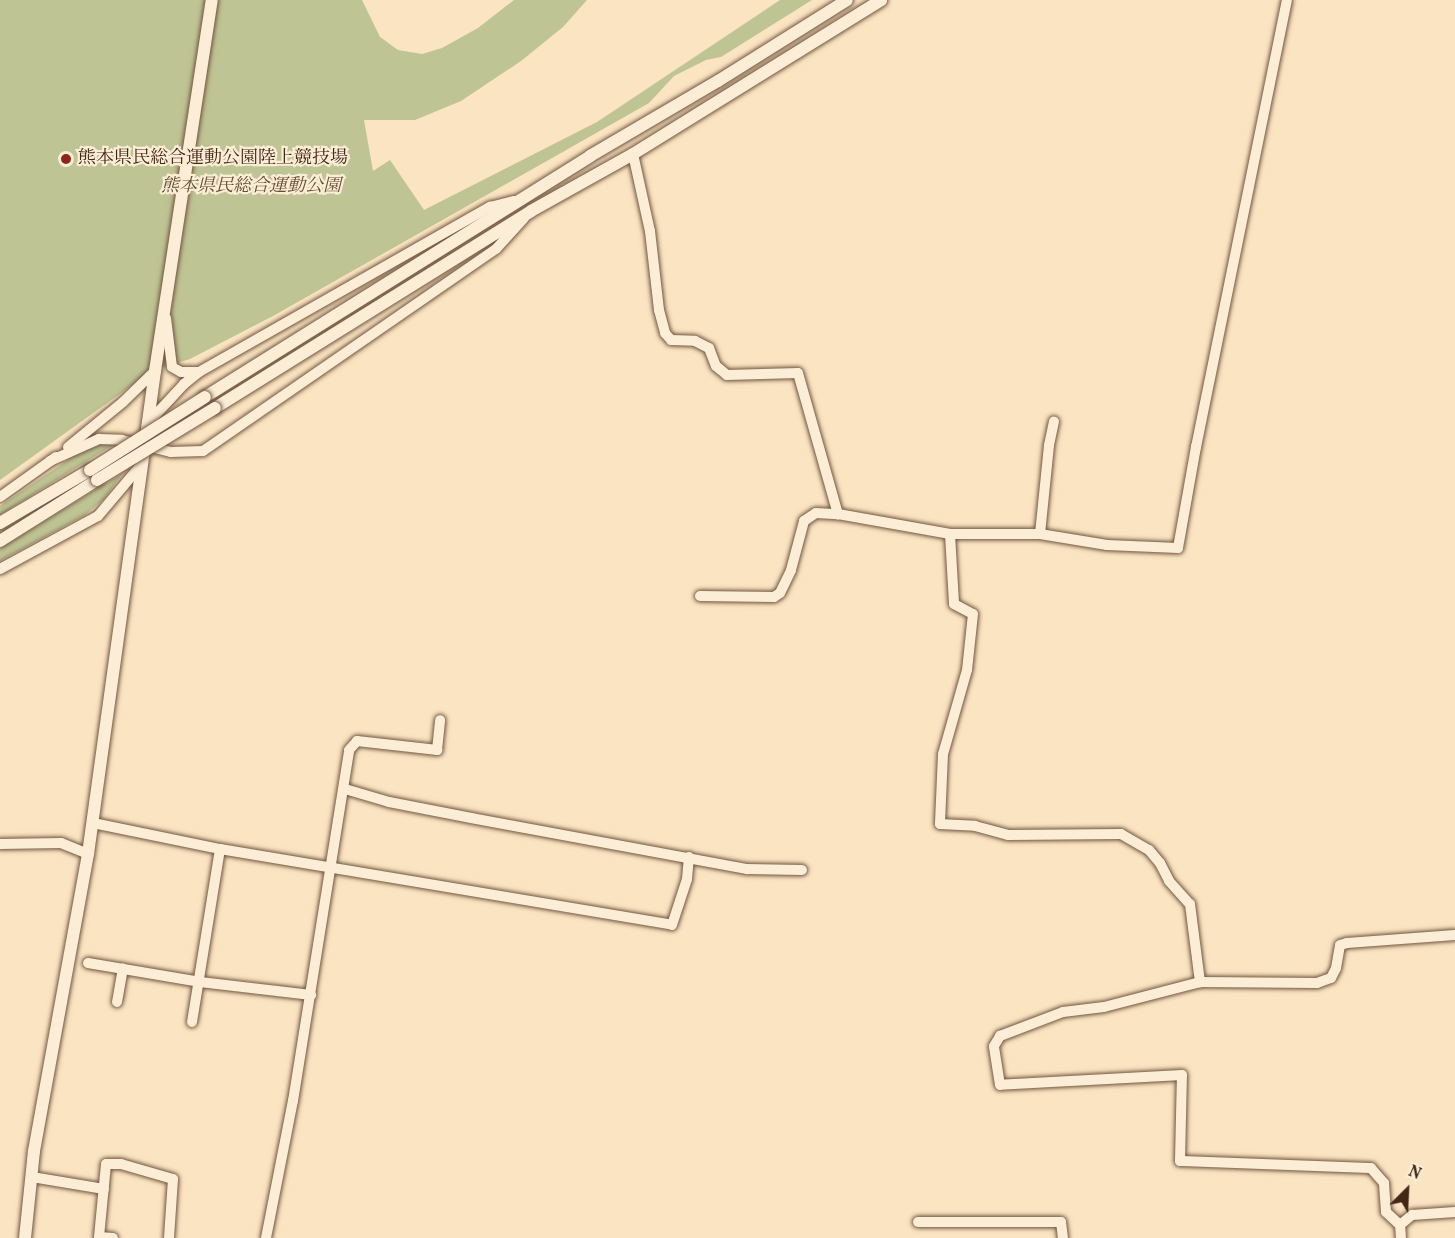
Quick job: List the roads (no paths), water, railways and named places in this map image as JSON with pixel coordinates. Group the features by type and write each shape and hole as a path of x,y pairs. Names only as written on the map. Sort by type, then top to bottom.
{"street":[{"path":"25,1238 32,1177 93,823 144,447 212,0"},
{"path":"0,541 205,397 522,199 848,0 858,13"},
{"path":"0,523 215,408 531,211 633,154 881,0"},
{"path":"700,596 774,597 780,593 791,570 804,521 816,513 838,514 950,534 1040,534 1107,545 1178,548 1196,447 1287,0"},
{"path":"633,154 650,231 659,310 665,333 671,340 695,341 709,348 716,366 727,375 798,374 838,514"},
{"path":"148,423 184,384 199,372 490,207 522,199"},
{"path":"50,461 99,439 122,440 171,452 203,451 496,249 531,211"},
{"path":"165,309 172,367 180,372 199,372"},
{"path":"0,497 50,461 123,402 155,371"},
{"path":"1040,534 1049,445 1054,423"},
{"path":"0,569 98,516 143,462"},
{"path":"950,534 954,604 973,614 966,670 943,754 940,824 975,826 1008,835 1121,834 1149,850 1160,863 1169,881 1190,904 1200,982"},
{"path":"266,1238 332,868 349,750 357,741 437,750 440,720"},
{"path":"345,789 389,802 459,816 747,869 802,870"},
{"path":"93,823 220,849 672,925 687,879 688,857"},
{"path":"0,843 61,843 88,854"},
{"path":"192,1022 220,849"},
{"path":"1401,1238 1400,1225 1386,1212 1384,1183 1371,1168 1180,1161 1182,1075 1000,1085 994,1046 1000,1036 1063,1012 1104,1007 1200,982 1317,983 1331,978 1336,968 1340,945 1347,942 1455,935"},
{"path":"87,963 200,982 310,995"},
{"path":"117,1002 123,969"},
{"path":"113,1238 99,1237 106,1164 121,1164 173,1179 169,1238"},
{"path":"32,1177 104,1189"},
{"path":"1400,1225 1412,1215 1455,1212"},
{"path":"918,1222 1062,1222 1063,1238"}],"place":[{"name":"熊本県民総合運動公園陸上競技場","path":"66,159"}],"park label":[{"name":"熊本県民総合運動公園","path":"251,187"}]}
